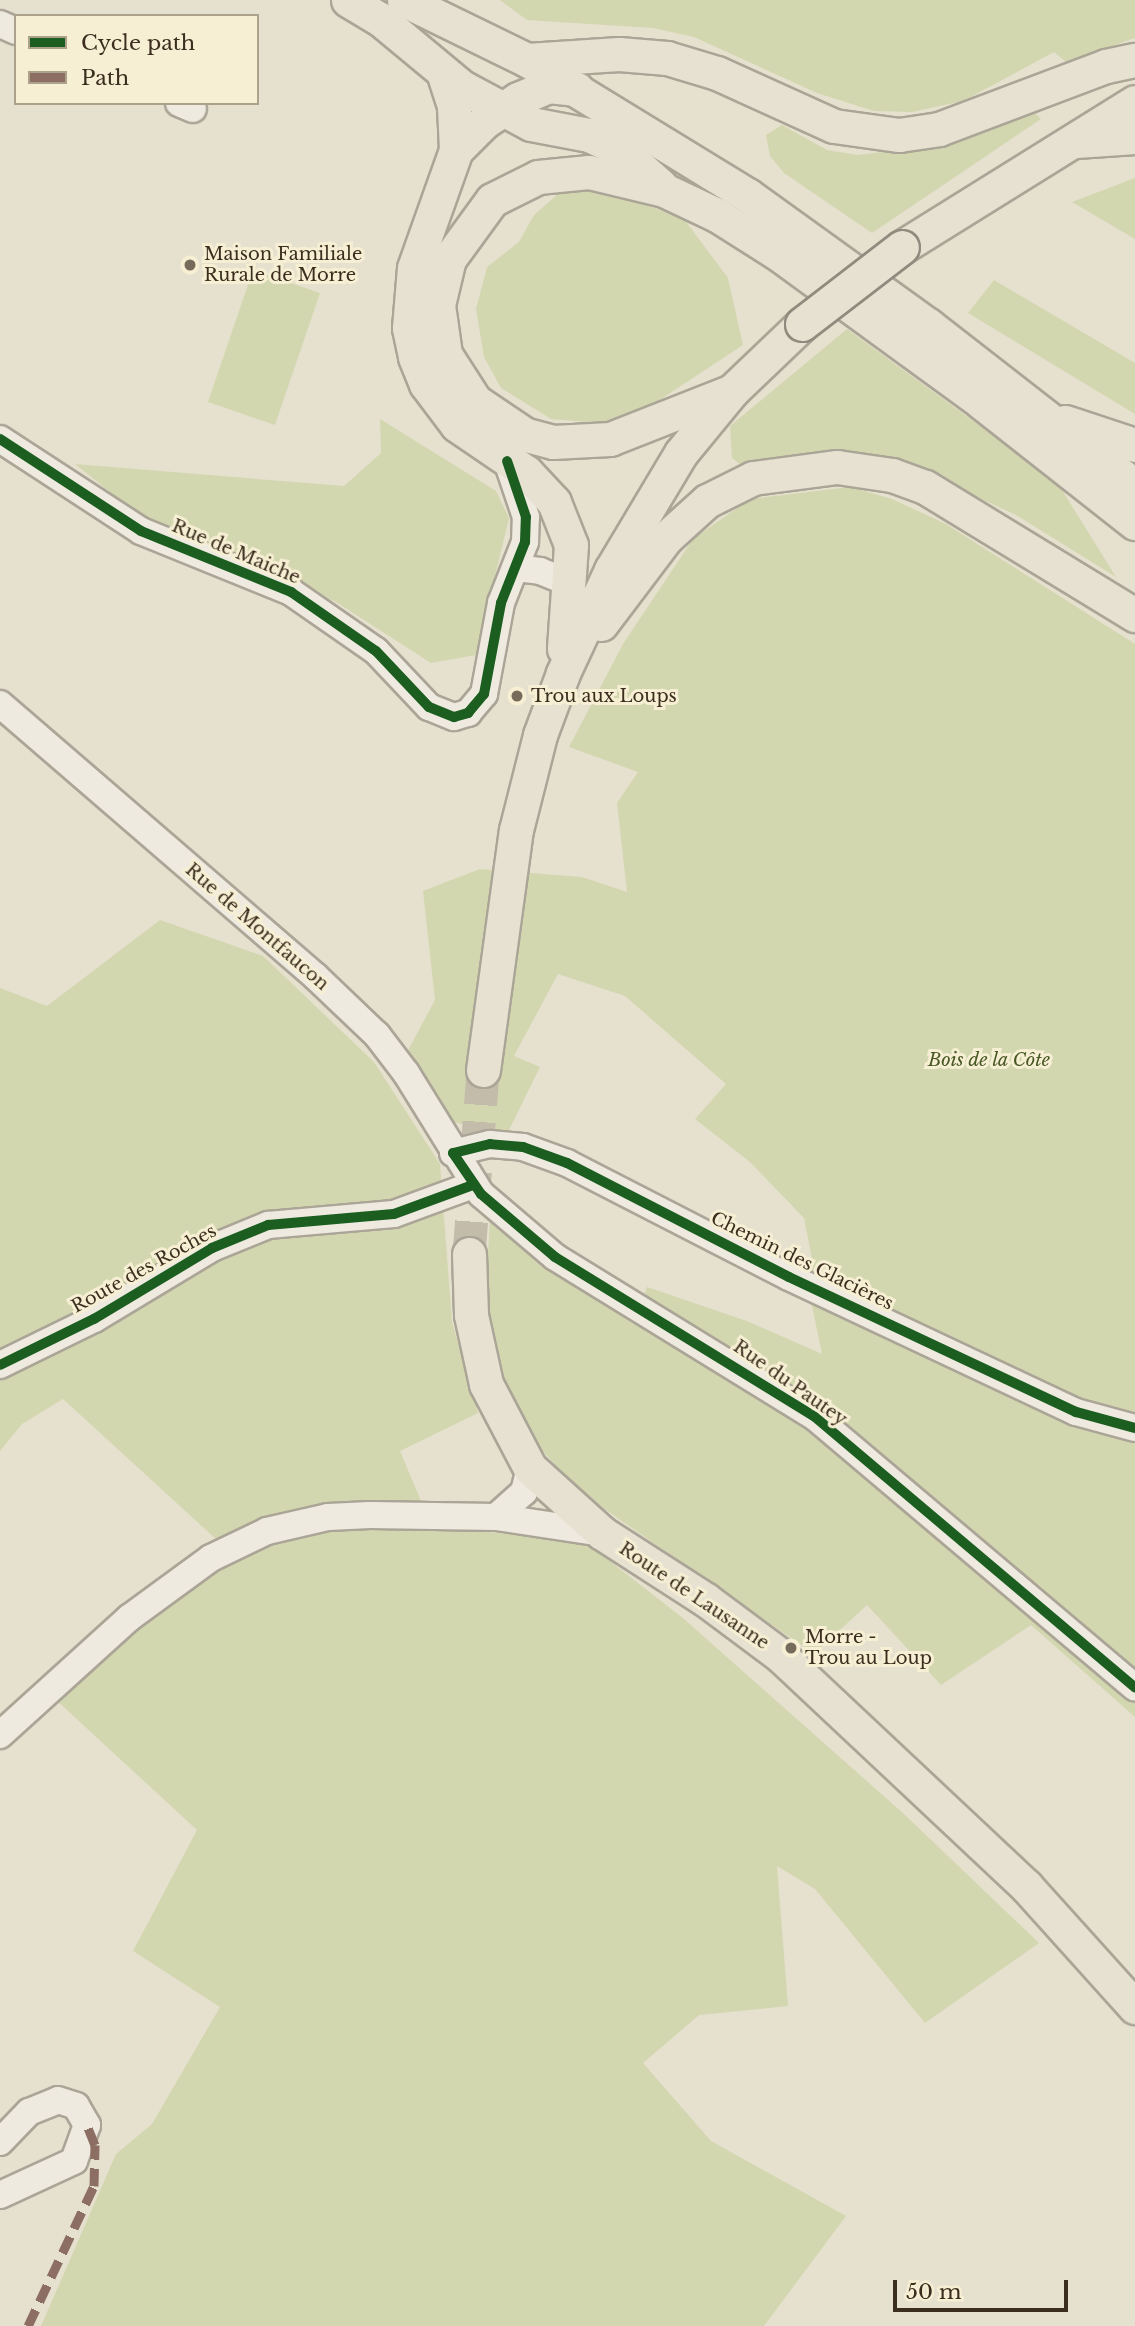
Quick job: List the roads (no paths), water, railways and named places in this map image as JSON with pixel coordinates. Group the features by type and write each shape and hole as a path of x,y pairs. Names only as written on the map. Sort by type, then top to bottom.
{"main road":[{"path":"348,0 380,19 444,75 531,124 589,135 618,149 664,190"},
{"path":"404,0 527,60 771,212 1046,415 1135,486"},
{"path":"527,60 619,54 667,58 717,74 834,126 899,135 939,129 1106,66 1135,60"},
{"path":"444,75 457,123 456,150 414,268 409,328 415,357 440,407 465,431 539,483 559,513 571,545 563,673"},
{"path":"456,150 502,109 548,86 577,89"},
{"path":"483,1070 513,842 530,767 563,673 643,514 681,453 732,391 802,324 902,247 1135,102"},
{"path":"1070,142 1135,137"},
{"path":"732,391 631,433 583,443 553,442 524,434 497,420 463,386 446,354 438,305 441,282 460,238 492,200 515,185 560,173 589,172 664,190 717,215 777,253 981,402 1135,523"},
{"path":"1046,415 1135,444"},
{"path":"563,673 666,538 699,508 753,478 807,468 863,469 925,488 1135,615"},
{"name":"Route de Lausanne","path":"469,1254 471,1315 486,1384 530,1468 602,1533 715,1606 781,1656 1026,1886 1132,2009"}],"street":[{"name":"Rue de Maiche","path":"0,439 141,531 291,592 376,651 439,715 468,713 484,694 501,603 525,542 526,517 507,461"},
{"path":"516,568 540,571 570,583"},
{"name":"Rue de Montfaucon","path":"0,704 316,976 377,1035 406,1073 473,1185"},
{"name":"Chemin des Glacières","path":"453,1153 490,1144 523,1147 567,1163 789,1277 1076,1412 1135,1428"},
{"name":"Route des Roches","path":"0,1365 94,1319 212,1248 268,1225 394,1214 473,1185"},
{"name":"Rue du Pautey","path":"473,1185 555,1257 815,1417 1135,1687"},
{"path":"496,1517 524,1492 530,1468"},
{"path":"0,1735 129,1618 211,1558 248,1539 328,1517 496,1517 602,1533"},
{"path":"0,2142 29,2112 58,2100 76,2106 87,2125 74,2161 0,2195"}],"tunnel":[{"path":"469,1254 483,1070"}],"place":[{"name":"Maison Familiale Rurale de Morre","path":"190,265"},
{"name":"Trou aux Loups","path":"517,696"},
{"name":"Morre - Trou au Loup","path":"791,1648"}],"park label":[{"name":"Bois de la Côte","path":"989,1060"}]}
